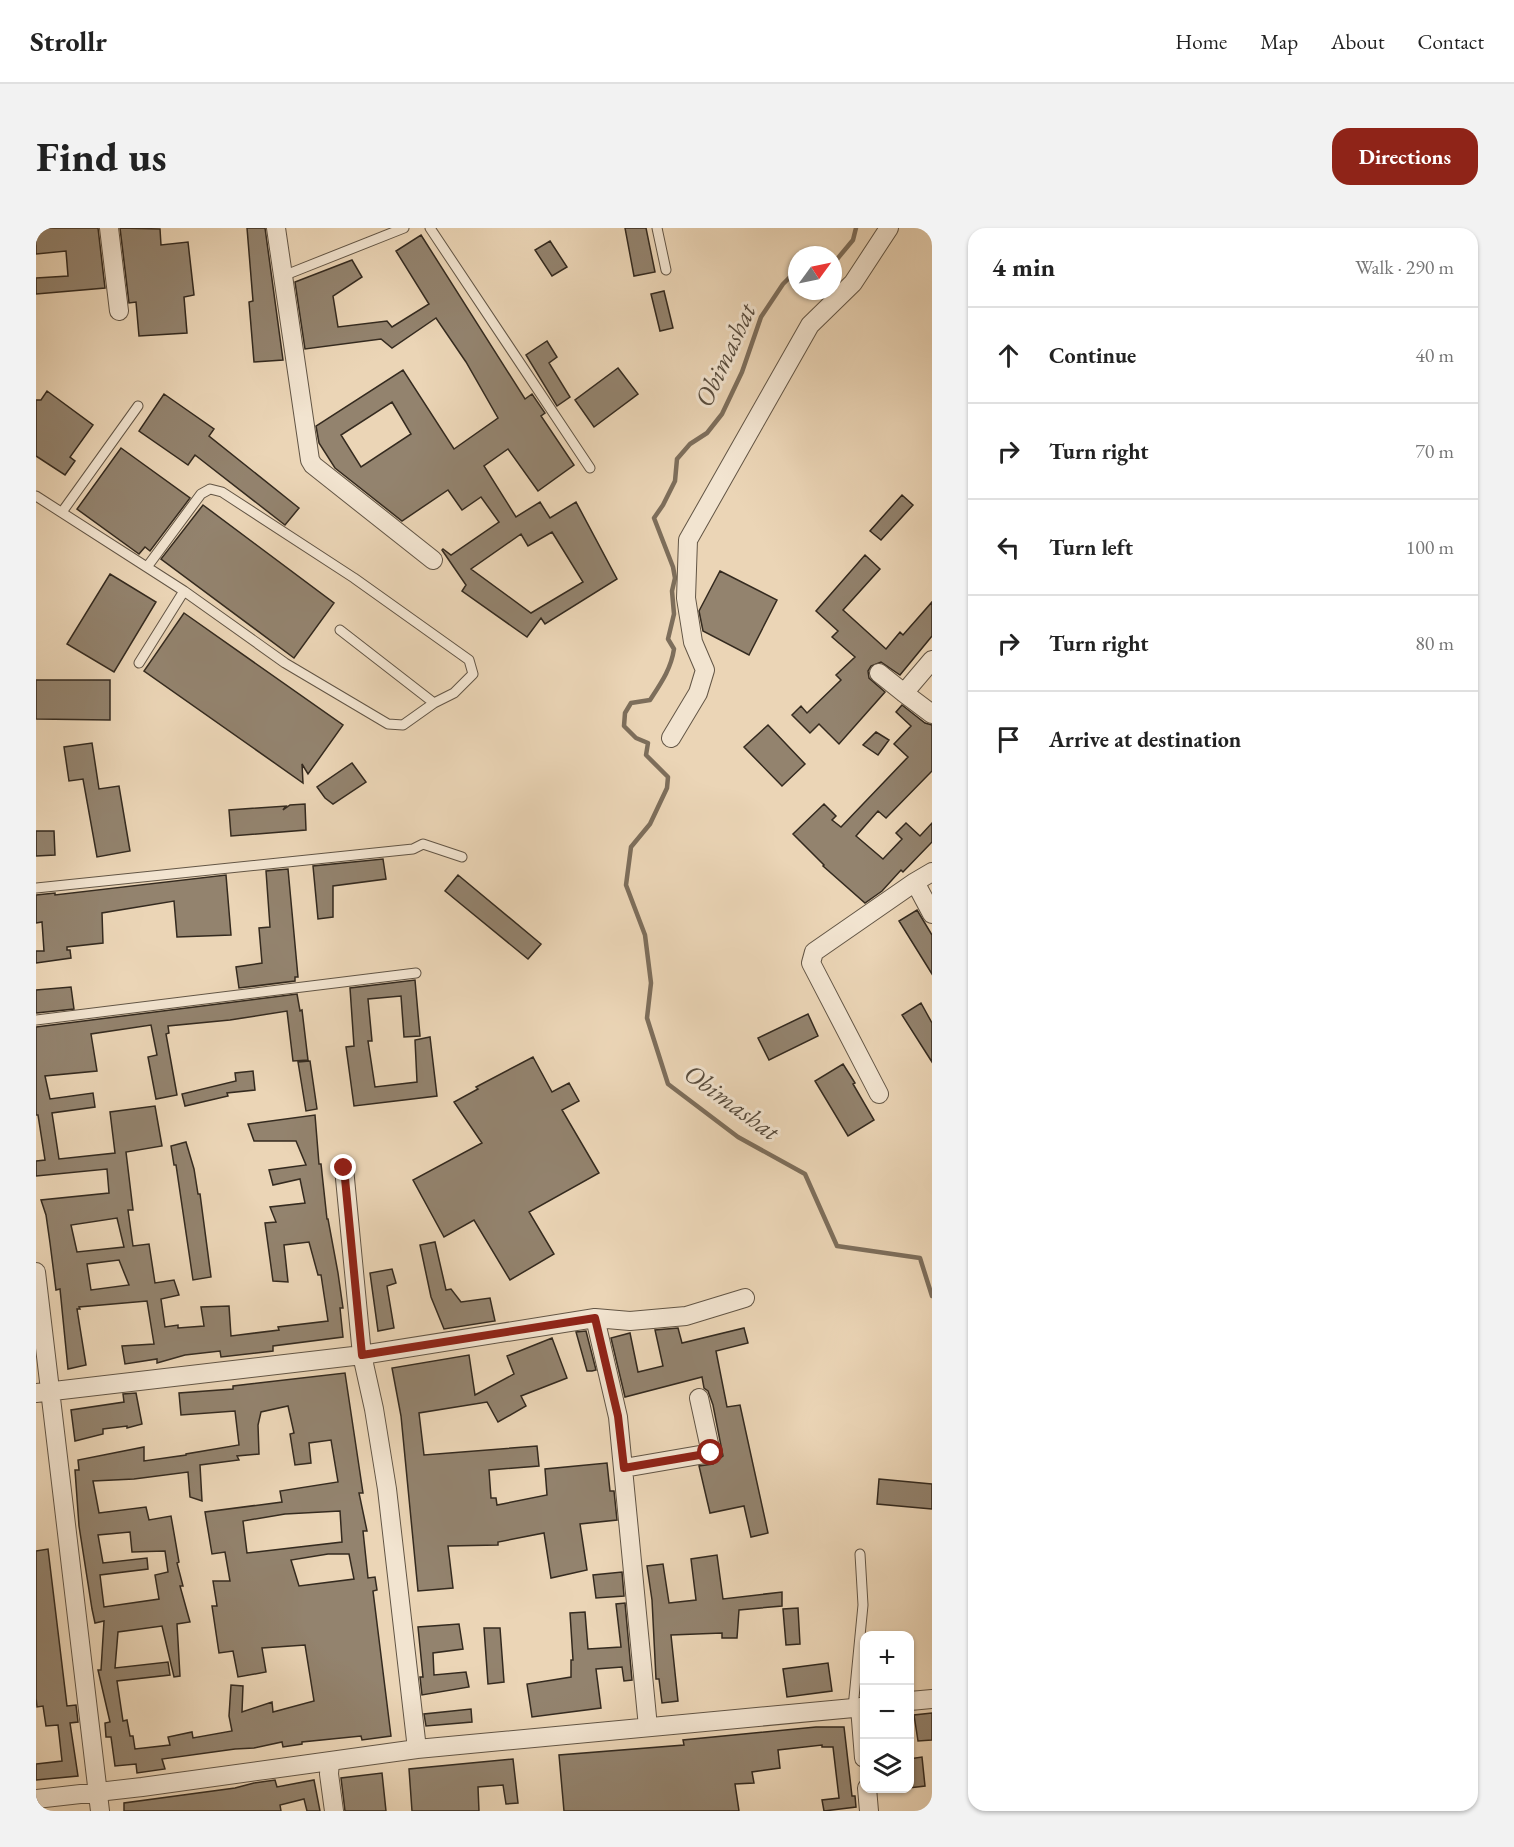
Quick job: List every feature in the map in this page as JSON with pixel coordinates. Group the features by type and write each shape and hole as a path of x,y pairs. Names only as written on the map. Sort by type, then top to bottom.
{"street":[{"path":"109,228 119,311"},
{"path":"276,228 310,460 313,465 433,560"},
{"path":"671,738 698,693 705,670 693,642 686,598 687,540 810,325 853,283 889,228"},
{"path":"904,693 932,660"},
{"path":"879,673 932,714"},
{"path":"879,1094 811,963 813,952 932,872"},
{"path":"915,882 932,914"},
{"path":"344,1168 362,1355 374,1408 387,1489 417,1749"},
{"path":"36,1272 44,1393 100,1811"},
{"path":"44,1393 362,1355 595,1318 630,1321 686,1316 746,1298"},
{"path":"595,1318 618,1416 629,1551 648,1727"},
{"path":"624,1468 711,1453 699,1398"},
{"path":"914,1701 932,1699"},
{"path":"36,1799 417,1749 859,1707 862,1739"},
{"path":"330,1761 329,1774 334,1811"},
{"path":"867,1793 869,1811"}],"lane":[{"path":"284,276 404,228"},
{"path":"430,228 590,468"},
{"path":"657,228 666,270"},
{"path":"62,512 138,406"},
{"path":"36,496 184,591 285,663 388,724 403,725 434,703 454,693 473,674 469,660 354,578 222,492 210,489 201,494 147,567"},
{"path":"139,663 184,591"},
{"path":"340,630 434,703"},
{"path":"36,888 413,849 423,844 462,857"},
{"path":"36,1020 416,973"},
{"path":"859,1707 863,1605 860,1554"}],"building":[{"path":"36,228 98,228 105,288 36,294 36,278 68,276 66,251 36,254"},
{"path":"120,228 160,229 161,245 188,242 194,295 184,297 187,333 139,336 136,302 129,303"},
{"path":"247,228 265,228 283,360 254,362 249,302 253,301"},
{"path":"625,228 646,228 655,272 634,276"},
{"path":"421,235 525,399 532,394 545,413 541,416 574,465 538,491 508,449 484,466 516,517 540,502 550,518 576,502 617,579 545,624 541,618 527,637 462,591 466,585 442,550 451,555 499,522 481,497 462,510 448,490 402,521 335,468 319,443 316,426 403,370 454,449 498,418 466,362 436,318 392,348 381,339 305,349 295,282 352,260 362,277 333,296 338,327 387,321 392,327 429,304 396,251","holes":["392,402 411,434 361,467 341,435","552,532 583,582 531,613 471,569 521,534 528,546"]},
{"path":"550,241 567,267 552,276 535,250"},
{"path":"664,291 673,328 660,331 651,294"},
{"path":"547,341 557,357 549,363 570,397 557,406 526,355"},
{"path":"618,368 638,394 594,427 575,400"},
{"path":"47,391 93,425 70,457 75,461 65,475 36,456 36,400 41,400"},
{"path":"164,394 214,429 209,436 299,508 285,525 195,455 188,465 139,431"},
{"path":"121,448 190,498 150,551 145,547 139,554 77,509"},
{"path":"902,495 913,505 881,540 870,531"},
{"path":"203,505 334,603 294,658 161,559"},
{"path":"865,555 880,569 843,610 886,649 900,632 903,635 932,602 932,636 900,675 881,662 871,666 868,671 869,678 885,692 839,744 819,724 810,733 792,715 801,706 807,713 841,680 836,675 855,657 832,637 838,631 816,611"},
{"path":"720,571 777,600 749,655 703,631 699,611"},
{"path":"110,574 156,602 114,672 67,644"},
{"path":"184,613 343,725 308,774 302,764 303,783 144,671"},
{"path":"36,680 110,680 110,720 36,719"},
{"path":"902,705 925,723 932,725 932,771 886,818 878,811 856,836 883,859 902,839 896,833 906,823 920,836 932,823 932,842 903,872 901,870 882,891 865,903 823,866 793,834 824,804 836,816 832,820 841,827 908,757 894,744 911,726 896,712"},
{"path":"768,725 805,764 782,786 744,747"},
{"path":"876,732 889,740 878,755 863,745"},
{"path":"92,743 99,789 119,786 130,851 97,857 83,779 69,781 64,747"},
{"path":"352,763 366,782 333,804 317,787"},
{"path":"305,804 306,830 231,836 229,810 286,806 283,810 290,805"},
{"path":"36,831 54,831 55,855 36,856"},
{"path":"383,859 386,879 333,886 333,917 318,919 313,866"},
{"path":"288,869 298,977 295,977 295,981 239,988 236,967 262,963 259,928 270,927 266,871"},
{"path":"226,875 231,935 177,937 174,901 102,913 103,943 67,947 71,958 36,963 36,951 44,951 42,922 36,923 36,895 55,893 55,895"},
{"path":"458,875 541,944 528,959 445,891"},
{"path":"917,910 932,935 932,974 899,921"},
{"path":"415,980 420,1036 404,1037 401,996 368,999 372,1041 368,1041 375,1087 417,1082 415,1040 430,1037 437,1096 354,1106 346,1047 354,1046 350,988"},
{"path":"71,987 74,1009 36,1013 36,990"},
{"path":"297,994 300,1011 302,1010 308,1060 293,1061 287,1011 230,1020 168,1026 169,1033 166,1034 177,1095 156,1099 148,1057 157,1055 151,1025 91,1034 97,1071 45,1076 50,1099 93,1093 95,1107 52,1113 59,1159 115,1153 110,1112 155,1106 162,1146 126,1152 133,1210 128,1210 133,1246 149,1244 155,1283 174,1280 179,1295 161,1299 165,1327 204,1326 201,1307 229,1306 231,1336 328,1321 321,1275 318,1275 309,1242 284,1245 288,1282 273,1281 265,1223 276,1222 270,1207 305,1203 300,1179 273,1185 269,1170 306,1165 296,1141 254,1141 248,1124 315,1115 319,1164 321,1164 327,1219 343,1308 340,1308 343,1337 273,1346 273,1351 221,1357 220,1351 185,1355 157,1363 157,1359 125,1364 122,1346 154,1344 147,1301 79,1307 80,1309 77,1309 86,1365 68,1369 60,1289 56,1290 46,1215 41,1200 109,1193 107,1169 36,1176 36,1161 45,1160 38,1115 36,1115 36,1027","holes":["117,1218 124,1247 77,1252 71,1225","119,1260 129,1285 91,1290 87,1264"]},
{"path":"921,1003 932,1023 932,1062 902,1015"},
{"path":"808,1014 818,1036 769,1060 758,1038"},
{"path":"533,1057 552,1092 569,1083 579,1101 562,1110 599,1173 529,1212 554,1254 510,1280 474,1220 444,1237 413,1180 482,1143 454,1102 478,1089 476,1087"},
{"path":"310,1061 317,1109 306,1111 298,1062"},
{"path":"843,1064 874,1120 848,1136 815,1081"},
{"path":"253,1071 255,1090 227,1093 228,1096 185,1106 182,1094 236,1081 235,1073"},
{"path":"186,1142 198,1194 200,1194 211,1277 193,1280 176,1165 174,1165 171,1146"},
{"path":"435,1242 446,1290 451,1289 461,1302 490,1298 495,1321 444,1329 431,1297 420,1245"},
{"path":"392,1269 396,1283 387,1286 394,1328 378,1331 370,1273"},
{"path":"678,1328 682,1343 744,1328 748,1343 716,1351 727,1407 740,1405 768,1533 751,1537 744,1506 710,1513 699,1466 713,1464 723,1456 713,1405 708,1391 704,1388 702,1377 625,1397 611,1338 630,1333 638,1372 663,1366 655,1330"},
{"path":"586,1331 596,1370 592,1371 587,1371 576,1332"},
{"path":"552,1338 567,1378 521,1396 526,1406 498,1422 487,1402 419,1413 424,1455 537,1446 539,1466 489,1470 491,1498 496,1498 497,1505 547,1495 545,1469 607,1463 610,1491 614,1491 617,1520 580,1524 587,1570 551,1578 544,1533 498,1542 498,1545 448,1546 453,1588 418,1591 401,1416 392,1368 469,1355 475,1395 514,1374 507,1356"},
{"path":"345,1373 363,1493 359,1493 367,1531 363,1531 368,1578 375,1577 377,1590 373,1591 391,1736 362,1740 361,1736 302,1742 302,1744 283,1747 282,1742 254,1748 162,1759 165,1769 137,1773 136,1764 115,1766 111,1737 106,1737 105,1723 110,1722 98,1670 101,1670 104,1621 95,1623 92,1609 79,1526 75,1470 79,1470 78,1460 144,1447 144,1461 239,1445 235,1411 181,1415 179,1393 233,1389 233,1386","holes":["288,1406 294,1433 290,1434 295,1465 311,1463 309,1443 331,1440 338,1482 280,1491 282,1502 205,1512 212,1554 225,1552 230,1581 213,1581 217,1606 212,1606 219,1653 233,1651 238,1677 266,1672 262,1648 305,1645 314,1701 273,1712 272,1702 242,1712 243,1686 231,1685 229,1716 232,1731 193,1738 192,1732 168,1737 170,1745 135,1749 127,1720 123,1721 117,1681 170,1675 168,1662 115,1668 118,1632 162,1626 174,1677 180,1676 177,1624 190,1622 180,1586 183,1586 177,1563 179,1562 171,1516 149,1520 146,1507 99,1513 93,1481 134,1479 188,1472 190,1497 202,1501 200,1465 239,1460 237,1456 259,1454 258,1425 261,1412","340,1511 342,1542 247,1553 243,1521 285,1514","130,1532 132,1552 165,1551 168,1572 155,1575 159,1599 104,1607 100,1575 148,1569 147,1558 103,1563 98,1535","328,1554 349,1554 354,1579 299,1586 291,1560"]},
{"path":"136,1393 142,1424 127,1428 127,1426 103,1429 103,1434 75,1441 71,1410 124,1402 123,1394"},
{"path":"879,1479 932,1484 932,1509 877,1504"},
{"path":"48,1549 67,1706 76,1705 78,1722 70,1723 78,1776 36,1780 36,1764 62,1761 58,1725 46,1726 43,1706 37,1707 36,1698 36,1551"},
{"path":"717,1555 723,1599 782,1592 782,1606 739,1610 737,1638 722,1638 722,1633 671,1635 678,1701 662,1703 659,1679 656,1679 652,1600 647,1566 663,1564 669,1603 696,1600 691,1559"},
{"path":"622,1572 624,1596 596,1598 593,1575"},
{"path":"625,1603 632,1680 624,1681 622,1667 596,1669 601,1708 532,1717 527,1684 571,1677 571,1660 573,1660 570,1613 585,1612 588,1649 621,1647 616,1604"},
{"path":"798,1608 800,1644 786,1645 783,1609"},
{"path":"459,1624 463,1649 433,1653 434,1675 466,1672 469,1687 422,1695 420,1677 423,1677 418,1627"},
{"path":"484,1628 500,1628 504,1682 488,1684"},
{"path":"828,1663 832,1691 787,1697 783,1669"},
{"path":"471,1709 472,1722 426,1726 424,1714"},
{"path":"932,1713 932,1740 918,1741 914,1715"},
{"path":"816,1727 844,1727 852,1796 855,1796 856,1807 824,1811 822,1800 839,1798 833,1747 822,1747 822,1745 778,1750 780,1768 752,1772 754,1783 735,1784 739,1811 564,1811 559,1755 684,1745 683,1740"},
{"path":"922,1757 925,1786 914,1787 914,1758"},
{"path":"513,1759 518,1803 506,1804 503,1785 478,1787 479,1811 412,1811 409,1769"},
{"path":"382,1773 386,1811 345,1811 341,1778"},
{"path":"275,1780 277,1787 314,1780 320,1811 307,1811 304,1799 280,1805 281,1811 124,1811 124,1803 235,1788"}],"waterway":[{"name":"Obimashat","path":"842,253 853,240 856,228"},
{"name":"Obimashat","path":"788,279 761,317 742,372 722,414 707,433 690,444 677,459 675,481 654,518 675,578 672,591 674,614 668,639 674,649 673,656 662,682 650,700 631,703 625,713 624,726 636,738 648,743 646,755 668,777 667,788 650,824 631,847 626,885 645,935 651,983 647,1018 668,1084 738,1137 805,1174 837,1246 920,1258 932,1296"}],"route":[{"path":"344,1168 362,1355 595,1318 618,1416 624,1468 711,1453"}]}
